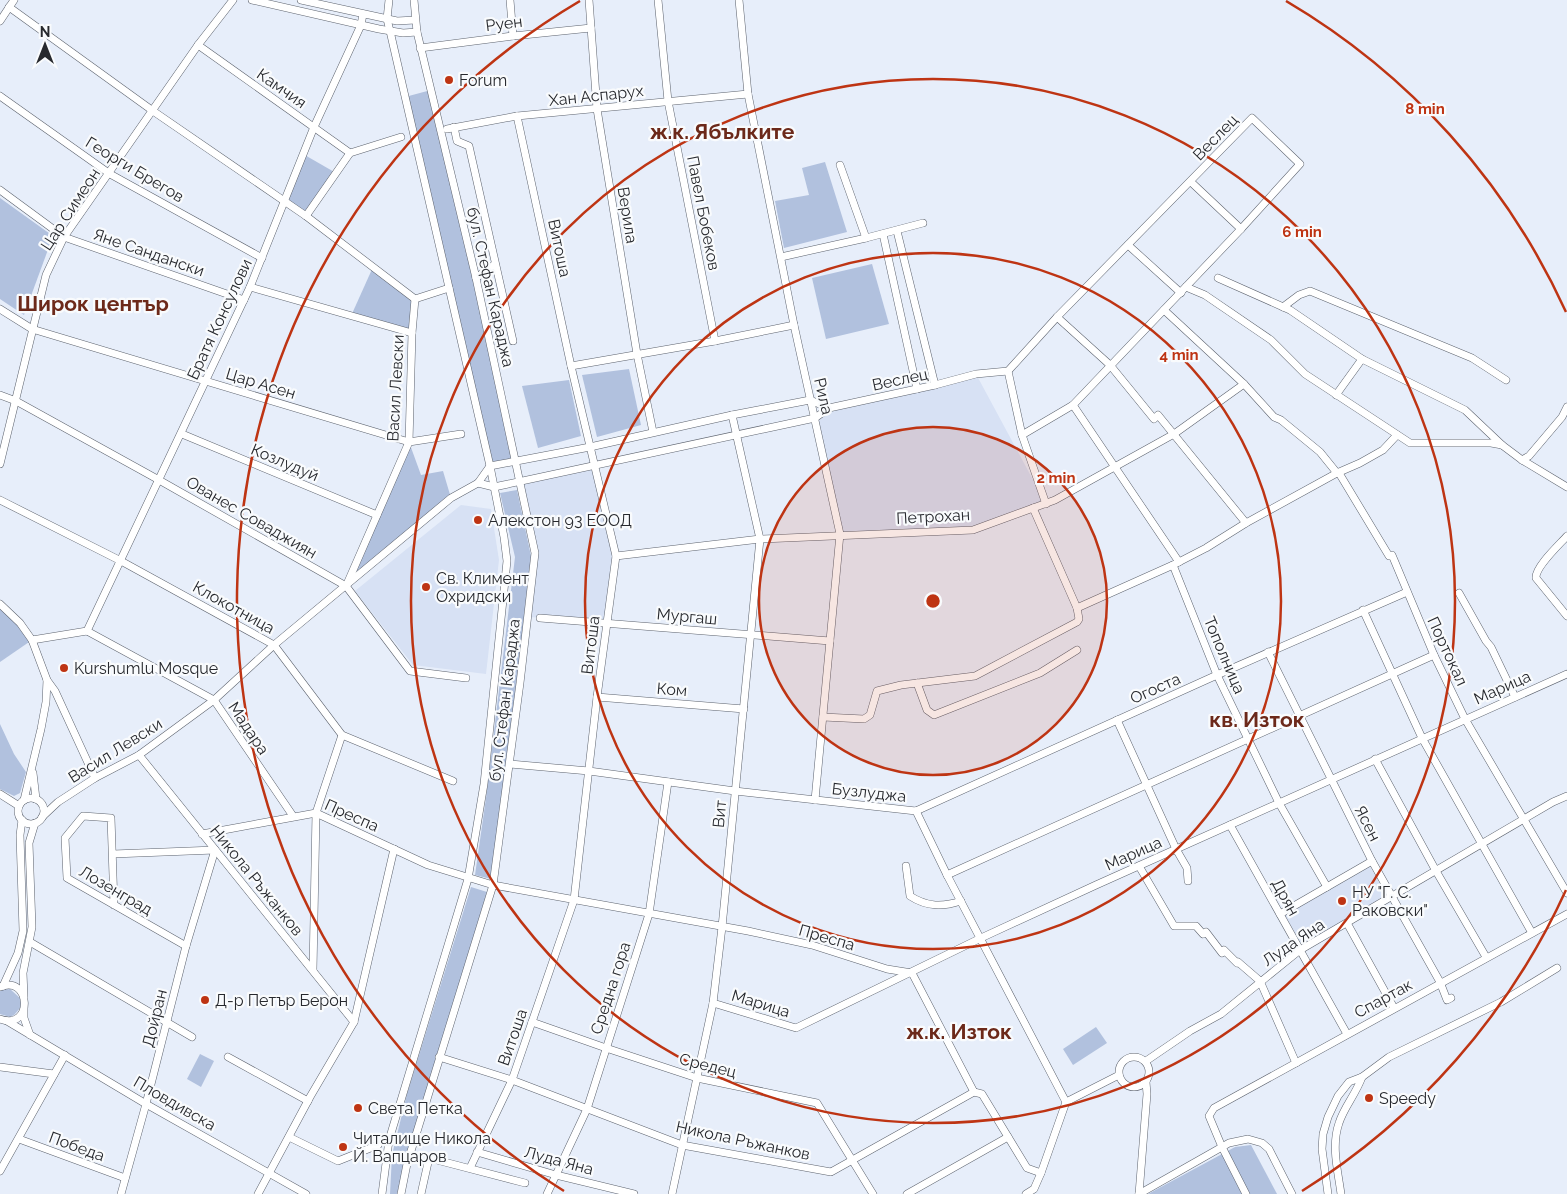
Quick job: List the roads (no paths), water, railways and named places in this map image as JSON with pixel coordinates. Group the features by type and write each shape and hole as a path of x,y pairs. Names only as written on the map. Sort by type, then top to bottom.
{"street":[{"path":"0,21 14,0"},
{"name":"Цар Симеон","path":"0,464 46,275 64,237 110,174 198,45 232,0"},
{"path":"252,0 390,31 403,33 417,32"},
{"path":"301,0 397,21 415,20"},
{"name":"бул. Стефан Караджа","path":"382,1194 389,1140 468,879 484,784 507,561 490,466 387,19 388,0"},
{"name":"бул. Стефан Караджа","path":"401,1194 407,1164 493,885 536,553 476,278 420,48 414,0"},
{"path":"510,0 513,36"},
{"name":"Верила","path":"589,0 597,109 637,354 653,432"},
{"name":"Павел Бобеков","path":"658,0 668,102 715,341"},
{"name":"Рила","path":"739,0 748,94 794,324 840,534 815,800"},
{"path":"9,8 153,111 306,216 415,300 449,288"},
{"name":"Братя Консулови","path":"87,631 122,561 250,287 314,127 361,25 363,14"},
{"name":"Руен","path":"420,48 591,28"},
{"name":"Камчия","path":"198,45 350,153"},
{"name":"Хан Аспарух","path":"495,264 469,146 457,141 450,128 517,116 748,94"},
{"name":"Георги Брегов","path":"0,96 110,174 262,258"},
{"name":"Витоша","path":"470,1168 512,1080 574,900 597,697 616,556 571,366 517,116"},
{"name":"Веслец","path":"494,487 815,418 829,408 936,385 976,374 1008,370 1057,317 1252,118 1300,164 1074,405 1022,435"},
{"path":"306,216 350,153 401,137"},
{"path":"840,165 866,238"},
{"path":"1191,182 1241,229"},
{"name":"Яне Сандански","path":"0,190 64,237 244,300"},
{"path":"781,257 923,224"},
{"path":"897,230 936,385"},
{"path":"883,234 917,388"},
{"path":"1128,246 1183,290 1205,295 1271,340 1305,374 1410,443 1491,443 1502,445"},
{"path":"476,278 495,264 513,341"},
{"path":"1218,278 1290,310 1362,359 1464,410 1502,445 1522,460 1567,487"},
{"path":"250,287 412,334"},
{"path":"1283,307 1299,295 1310,291 1472,358 1506,380"},
{"name":"Васил Левски","path":"346,586 409,442 412,334 415,300"},
{"name":"Цар Асен","path":"0,309 32,329 409,442 461,434"},
{"name":"Портокал","path":"1164,310 1244,384 1274,417 1281,420 1320,452 1338,473 1389,556 1392,555 1434,655 1465,719 1567,893"},
{"path":"1057,317 1110,365 1154,418 1158,415 1246,523"},
{"path":"571,366 715,341 794,324"},
{"path":"1336,395 1362,359"},
{"path":"1008,370 1022,435 1046,504"},
{"name":"Петрохан","path":"616,556 760,539 840,534 973,530 1055,500 1174,434 1244,384"},
{"name":"Ованес Соваджиян","path":"0,395 159,480 346,586 410,671 466,678"},
{"path":"494,487 478,483 490,466 810,400 829,408"},
{"name":"Тополница","path":"1074,405 1176,564 1216,675 1279,803 1327,887"},
{"path":"1522,460 1529,456 1562,417 1567,406"},
{"name":"Вит","path":"672,1194 713,1003 752,635 760,539 732,415"},
{"name":"Козлудуй","path":"182,434 377,515"},
{"path":"1076,608 1176,564 1206,548 1246,523 1384,450 1397,435"},
{"name":"Васил Левски","path":"42,817 58,802 95,778 139,755 214,700 274,645 451,498 478,483"},
{"name":"Клокотница","path":"0,500 122,561 274,645 342,735"},
{"path":"823,716 854,720 864,719 870,715 877,691 917,683 975,676 1077,622 1079,619 1076,608 1033,508"},
{"path":"1567,536 1535,574 1536,578 1567,616"},
{"name":"Огоста","path":"916,811 1216,675 1407,592"},
{"path":"1459,592 1491,647 1515,697"},
{"path":"0,604 20,623 32,640 47,680 55,691 95,778"},
{"path":"1363,610 1422,738 1532,932"},
{"name":"Мургаш","path":"540,618 830,641"},
{"path":"32,640 87,631"},
{"name":"Мадара","path":"87,631 214,700 293,816"},
{"path":"917,683 927,710 934,715 1040,673 1077,650"},
{"name":"Ясен","path":"1268,652 1372,861 1440,982 1447,1000 1451,998"},
{"path":"947,875 1434,655"},
{"name":"Марица","path":"713,1003 796,1028 981,938 1375,759 1566,675"},
{"path":"35,823 28,823 18,815 32,770 46,702 47,680"},
{"name":"Ком","path":"597,697 744,709"},
{"path":"1117,720 1176,849 1187,868 1188,881"},
{"path":"313,970 316,813 342,735 453,781"},
{"name":"Никола Ръжанков","path":"139,755 354,1022"},
{"path":"1375,759 1436,871 1486,957"},
{"name":"Бузлуджа","path":"510,764 588,771 735,791 916,811 947,875 1066,1102"},
{"path":"30,1035 24,1018 23,973 32,927 29,843 35,823 42,817 43,809 38,800 32,770"},
{"name":"Средна гора","path":"547,1194 587,1110 649,914 668,782"},
{"path":"0,794 21,803"},
{"name":"Луда Яна","path":"1146,1062 1190,1031 1222,1014 1300,950 1392,898 1552,802 1567,796"},
{"path":"21,803 28,798 58,802"},
{"name":"Преспа","path":"202,834 316,813 428,865 468,879 748,931 812,945 887,969 912,973"},
{"name":"Лозенград","path":"113,854 111,818 83,816 65,838 67,878 186,946"},
{"path":"22,820 20,835 23,932 18,954 2,986 14,986 24,997"},
{"name":"Дрян","path":"1230,825 1348,1034"},
{"path":"258,1194 354,1022 394,849"},
{"path":"114,905 113,854 215,850"},
{"name":"Дойран","path":"121,1194 186,946 215,850"},
{"path":"1280,914 1372,861"},
{"path":"906,866 910,896 918,901 932,905 948,906 961,901"},
{"path":"1139,866 1174,926 1196,926 1203,934 1206,932 1222,953 1224,950 1237,964 1238,962 1260,981 1296,1063"},
{"name":"Спартак","path":"1222,1146 1209,1116 1214,1108 1440,982 1567,914"},
{"path":"1347,923 1394,1008"},
{"path":"30,942 192,1037"},
{"path":"1328,1194 1322,1149 1328,1117 1338,1096 1348,1082 1362,1077 1389,1057 1501,1002 1557,968"},
{"path":"912,973 974,1092 982,1094 1027,1168 1041,1173"},
{"path":"3,1020 17,1018 24,1010"},
{"name":"Пловдивска","path":"3,1020 146,1104 270,1172 306,1194"},
{"name":"Средец","path":"532,1022 697,1078 817,1103 873,1194"},
{"path":"0,1171 65,1055"},
{"path":"1139,1194 1147,1094 1146,1082 1150,1072 1146,1062 1139,1057 1131,1056 1124,1060 1119,1067 1119,1075 1122,1082 1134,1088 1146,1082"},
{"path":"228,1057 308,1102"},
{"name":"Никола Ръжанков","path":"439,1057 512,1080 682,1145 831,1172 974,1092"},
{"path":"0,1067 54,1074"},
{"path":"1026,1194 1036,1192 1066,1102 1119,1075"},
{"path":"1341,1194 1335,1138 1339,1122 1362,1077"},
{"path":"907,1194 1008,1137"},
{"path":"289,1138 338,1161 378,1145"},
{"name":"Победа","path":"18,1139 125,1178"},
{"path":"1139,1194 1222,1146 1248,1139 1262,1143 1269,1149 1292,1194"},
{"path":"1222,1146 1246,1194"},
{"name":"Луда Яна","path":"477,1152 556,1175 634,1194"},
{"path":"421,1194 429,1158 525,1183"}],"place":[{"name":"Forum","path":"449,80"},
{"name":"Алекстон 93 ЕООД","path":"478,520"},
{"name":"Св. Климент Охридски","path":"426,587"},
{"name":"Kurshumlu Mosque","path":"64,668"},
{"name":"НУ \"Г. С. Раковски\"","path":"1342,901"},
{"name":"Д-р Петър Берон","path":"205,1000"},
{"name":"Speedy","path":"1369,1098"},
{"name":"Света Петка","path":"358,1108"},
{"name":"Читалище Никола Й. Вапцаров","path":"343,1147"}],"district":[{"name":"ж.к. Ябълките","path":"722,132"},
{"name":"Широк център","path":"93,304"},
{"name":"кв. Изток","path":"1257,720"},
{"name":"ж.к. Изток","path":"959,1032"}]}
